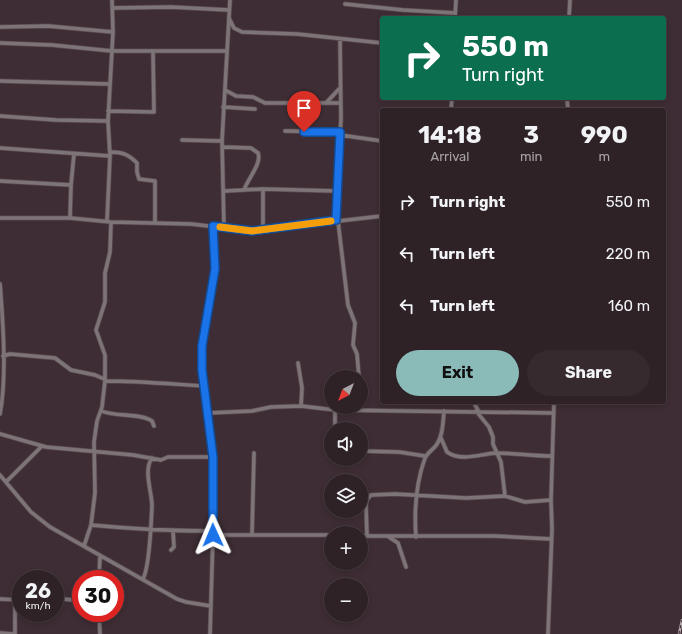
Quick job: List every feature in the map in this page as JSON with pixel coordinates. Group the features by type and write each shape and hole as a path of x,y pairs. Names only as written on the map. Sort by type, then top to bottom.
{"street":[{"path":"84,546 91,525 95,493 95,428 101,411 105,380 105,356 96,330 105,302 105,269 110,252 110,154 108,111 113,32 112,0"},
{"path":"224,228 225,191 222,141 230,0"},
{"path":"345,4 455,13 456,0"},
{"path":"569,16 570,0"},
{"path":"112,8 171,7 229,10"},
{"path":"228,17 234,28 242,32 297,34 380,43"},
{"path":"0,27 48,26 113,32"},
{"path":"340,39 340,164 336,191 337,220 348,305 355,323 353,344 358,354 359,370"},
{"path":"0,43 52,45 112,51 226,51"},
{"path":"108,111 154,112 153,52"},
{"path":"0,81 109,84"},
{"path":"326,103 339,88"},
{"path":"225,90 236,96 253,97 266,103 340,103"},
{"path":"223,107 255,109"},
{"path":"0,116 56,120 108,121"},
{"path":"285,131 340,134 380,142"},
{"path":"182,140 222,141"},
{"path":"223,147 251,148 258,153 259,162 244,190"},
{"path":"0,148 74,154 110,154 120,152 129,155 137,163 136,172 139,179 155,181 155,223"},
{"path":"70,218 74,154"},
{"path":"0,181 71,185"},
{"path":"225,191 262,189 336,191"},
{"path":"262,189 263,229"},
{"path":"0,218 70,218 109,222 213,226 252,231 380,216"},
{"path":"210,634 213,533 213,457 204,386 202,346 215,269 213,226"},
{"path":"0,284 3,356 2,405 0,414"},
{"path":"3,356 10,354 55,358 71,370 95,375 105,380 204,386"},
{"path":"298,363 302,388 301,406"},
{"path":"469,411 473,404"},
{"path":"474,404 477,412 489,427 501,462 505,496"},
{"path":"548,634 554,404"},
{"path":"208,413 252,411 271,407 301,406 324,409"},
{"path":"368,408 554,413"},
{"path":"101,411 117,416 145,417 152,420 154,426"},
{"path":"416,536 416,495 425,456 441,438 444,411"},
{"path":"0,434 42,446 161,460 168,457 213,457"},
{"path":"441,438 447,452 451,455 472,457 497,453 552,456"},
{"path":"6,482 42,446"},
{"path":"368,451 399,452 425,456"},
{"path":"252,535 254,452"},
{"path":"143,579 146,573 152,506 149,465 152,458"},
{"path":"0,475 35,516 177,599 211,606"},
{"path":"367,526 366,504 369,496 376,494 466,498 505,496 525,502 551,500"},
{"path":"91,525 124,529 150,529 252,535 324,535"},
{"path":"171,550 174,547 173,531"},
{"path":"368,536 495,536 551,539"},
{"path":"388,536 398,543 406,567"},
{"path":"99,570 100,555"},
{"path":"0,599 12,600"},
{"path":"0,633 14,634 14,622"},
{"path":"99,622 100,634"}],"railway":[{"path":"679,634 682,620"}],"slow traffic":[{"path":"220,227 252,231 331,221"}],"route":[{"path":"213,535 213,457 202,370 202,346 215,269 213,226 252,231 336,220 336,193 340,164 340,132 304,132"}]}
